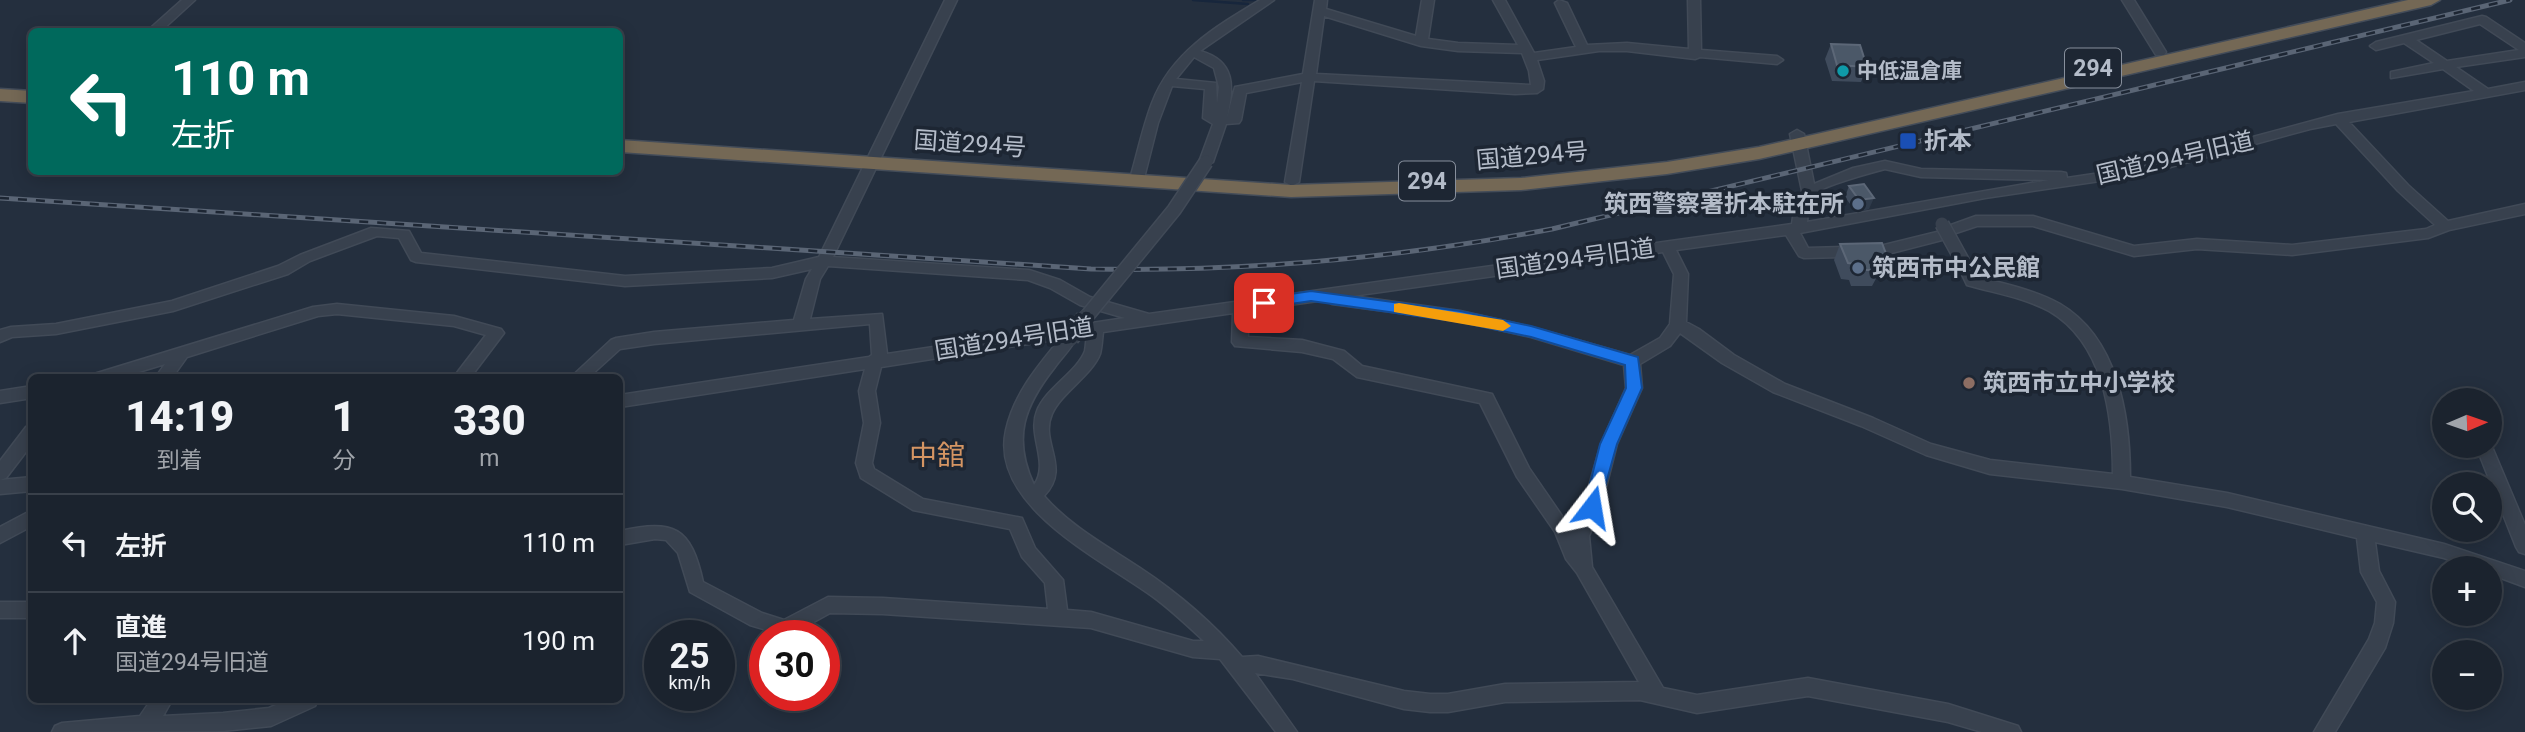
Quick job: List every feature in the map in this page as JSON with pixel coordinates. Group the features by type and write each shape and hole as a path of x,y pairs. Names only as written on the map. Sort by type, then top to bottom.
{"highway":[{"name":"国道294号","path":"1138,178 1292,182 1425,181 1548,173 1798,140 2388,0"},
{"name":"国道294号","path":"623,137 1291,191 1474,187 1667,168 2431,0"},
{"path":"0,95 28,97"},
{"path":"0,103 28,105"},
{"name":"国道294号","path":"623,146 874,159"}],"street":[{"path":"157,28 189,0"},
{"path":"801,324 813,279 951,0"},
{"path":"1138,178 1167,82 1191,52 1221,28 1268,0"},
{"path":"1420,42 1428,0"},
{"path":"1230,121 1234,120 1240,90 1308,77 1531,90 1540,86 1527,53 1499,0"},
{"path":"1694,0 1695,55"},
{"path":"2128,0 2160,52"},
{"path":"1561,3 1583,49"},
{"path":"1292,182 1320,6 1420,42 1458,47 1527,53 1627,47 1777,60"},
{"path":"2376,46 2482,20 2525,51"},
{"path":"2407,39 2484,92"},
{"path":"2395,75 2525,51"},
{"path":"1191,52 1212,59 1224,74 1226,83 1217,133 1206,162 1174,210 1070,337 1027,396 1014,429 1015,464 1032,498 1048,515 1162,593 1232,659 1287,732"},
{"path":"1167,82 1211,86 1210,118 1213,120"},
{"name":"国道294号旧道","path":"623,401 1096,327 1888,215 1931,204 2175,163 2338,118 2525,86"},
{"path":"2338,118 2403,188 2445,226"},
{"path":"1798,140 1809,191"},
{"path":"2073,181 2051,175 1921,173 1885,165 1858,171 1809,191 1802,202 1795,230 1804,253 1880,251 1976,221 2033,221 2134,251 2197,244 2292,250 2428,233 2445,226 2525,209"},
{"path":"1931,204 1972,281 2037,299 2064,314 2088,337 2103,369 2117,415 2122,450 2122,482"},
{"path":"0,336 173,306 283,270 305,258 376,232 404,234 416,257 625,281 772,272 822,261 1041,277 1085,301 1147,320"},
{"path":"1311,296 1460,316 1531,331 1632,361 1665,342 1678,326 1681,274 1667,246"},
{"path":"1241,307 1240,342 1314,349 1338,355 1357,371 1486,398 1523,472 1563,529 1572,554 1583,568 1656,692"},
{"path":"114,374 318,311 360,309 454,321 496,333 464,374"},
{"path":"582,374 616,344 877,318 878,360 867,391 872,423 864,463 867,472 919,505 1016,523 1028,552 1054,580 1058,616"},
{"path":"1678,326 1779,388 1867,422 1926,450 1990,467 2122,482 2227,500 2444,551 2525,579"},
{"path":"1032,498 1045,488 1050,471 1040,431 1041,419 1045,410 1092,354 1096,327"},
{"path":"166,374 180,355"},
{"path":"1583,568 1580,536 1592,507 1609,444 1634,388 1632,361"},
{"path":"0,397 28,393"},
{"path":"0,473 28,436"},
{"path":"2489,458 2525,547"},
{"path":"0,487 28,484"},
{"path":"0,551 6,533 28,519"},
{"path":"623,537 654,531 671,533 682,541 696,587 757,620 785,628 828,605 1058,616 1091,620 1193,649 1293,671 1404,701 1448,703 1505,693 1656,692 1697,704 1808,687 1948,713 2011,732"},
{"path":"2324,732 2378,642 2384,623 2386,603 2371,572 2365,534"},
{"path":"0,610 28,610"},
{"path":"145,726 160,703"},
{"path":"62,732 98,727 271,716 301,703"}],"building":[{"path":"1831,44 1860,45 1867,67 1837,65"},
{"path":"1864,184 1874,198 1859,200 1849,186"},
{"path":"1882,243 1888,259 1880,259 1882,264 1877,264 1879,270 1858,270 1856,264 1848,263 1840,244"}],"waterway":[{"path":"1193,0 1248,4"},
{"path":"1243,0 1256,0"}],"railway":[{"path":"0,198 1091,269 1207,268 1323,261 1437,248 1552,229 2510,0"}],"slow traffic":[{"path":"1399,308 1460,316 1503,326"}],"place":[{"name":"中低温倉庫","path":"1843,71"},
{"name":"折本","path":"1908,141"},
{"name":"筑西警察署折本駐在所","path":"1858,204"},
{"name":"筑西市中公民館","path":"1858,268"},
{"name":"筑西市立中小学校","path":"1969,383"}],"district":[{"name":"中舘","path":"937,455"}],"route":[{"path":"1264,303 1311,296 1460,316 1531,331 1632,361 1636,375 1634,388 1609,444 1592,507"}]}
